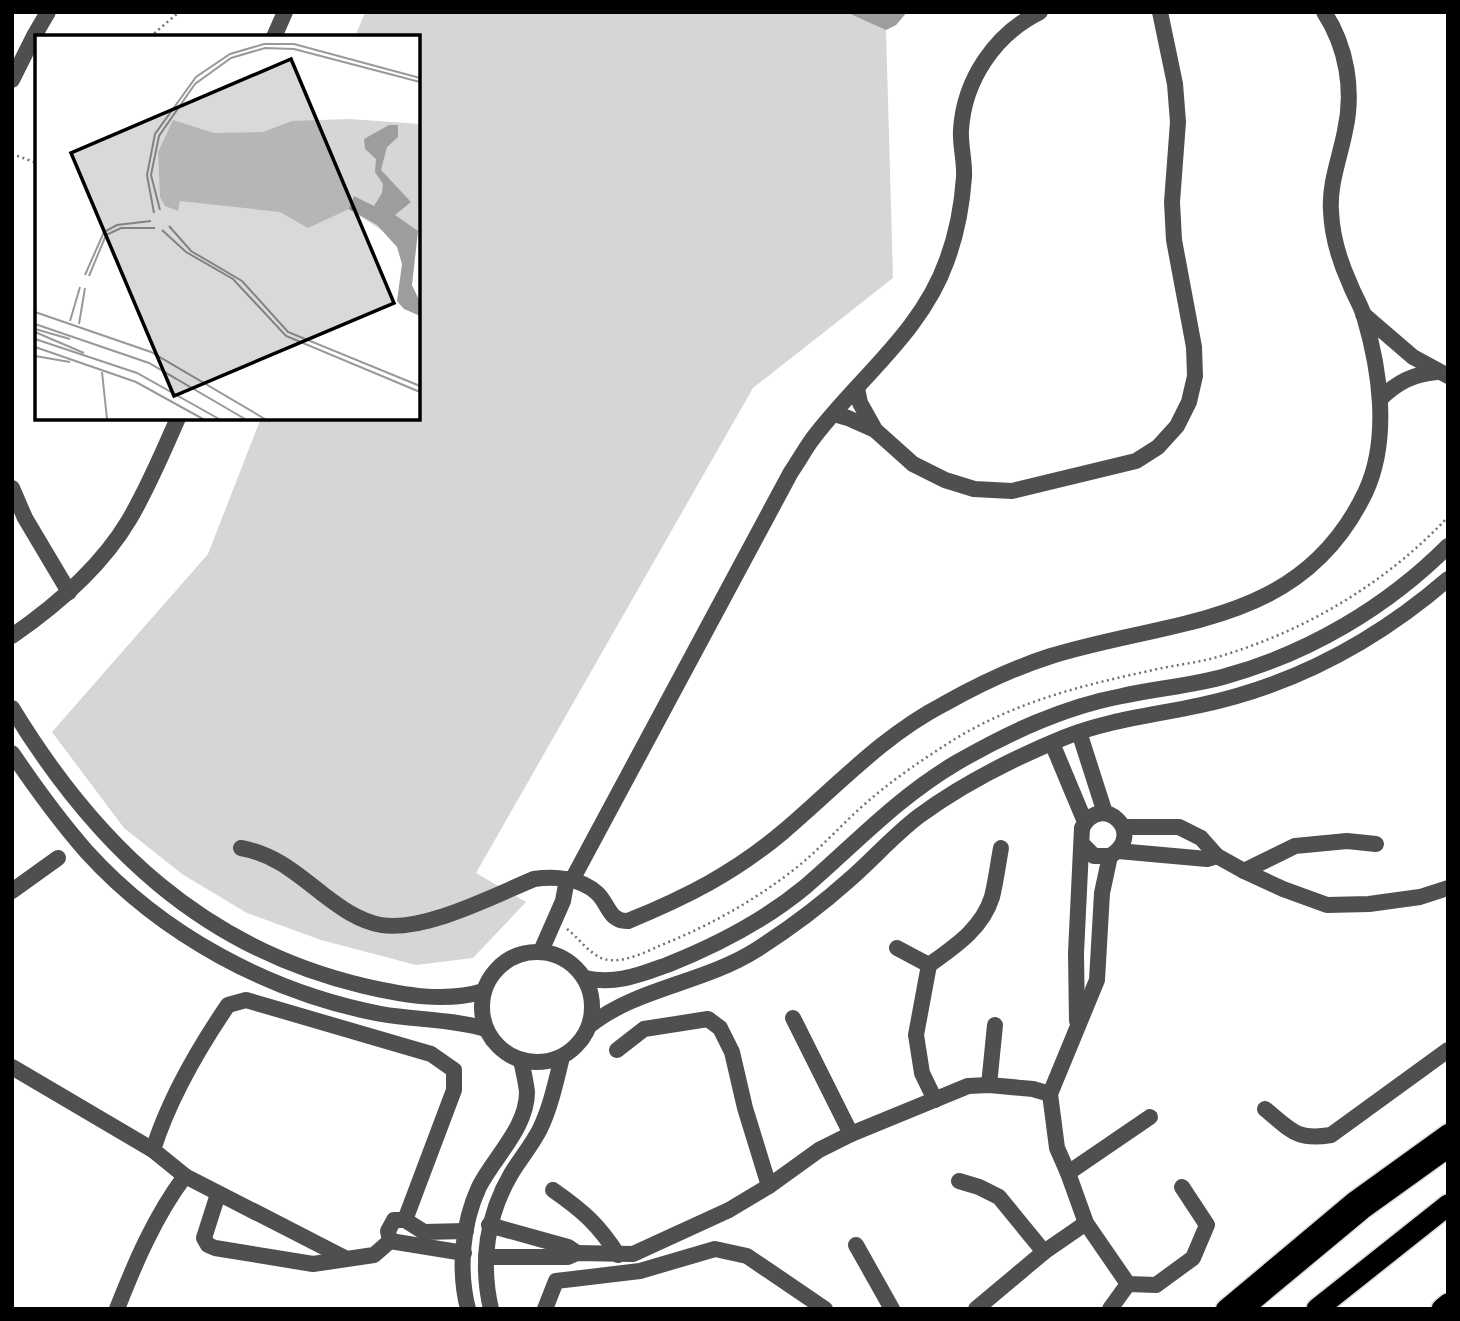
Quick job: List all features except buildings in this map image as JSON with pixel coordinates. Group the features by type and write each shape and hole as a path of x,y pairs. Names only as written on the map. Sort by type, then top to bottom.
{"highway":[{"path":"1317,1309 1448,1205"},
{"path":"1442,1309 1448,1304"}],"main road":[{"path":"1225,1309 1346,1208 1448,1133"},
{"path":"1244,1309 1363,1210 1448,1149"}],"street":[{"path":"36,35 48,12"},
{"path":"275,35 285,12"},
{"path":"547,953 555,942 572,881 791,472 811,440 902,339 928,302 947,262 959,219 964,174 961,130 968,94 983,61 1007,33 1040,12"},
{"path":"857,388 866,417 875,430 913,464 945,480 974,489 1012,491 1136,461 1158,447 1177,426 1189,402 1195,376 1195,347 1174,240 1172,202 1178,122 1175,83 1160,12"},
{"path":"241,848 259,851 275,858 339,906 359,918 380,925 403,926 426,922 545,877 572,881 596,892 611,915 628,921 684,899 736,869 890,739 940,705 993,678 1049,657 1194,623 1237,610 1278,589 1315,563 1346,528 1367,488 1379,444 1381,398 1363,314 1339,256 1330,210 1331,189 1346,130 1351,93 1343,54 1324,12"},
{"path":"12,80 35,37"},
{"path":"1363,314 1413,357 1442,374"},
{"path":"1381,398 1408,378 1422,373 1442,374"},
{"path":"834,414 875,430"},
{"path":"12,636 69,592 102,558 129,520 177,420"},
{"path":"12,488 69,592"},
{"path":"585,978 607,981 636,977 703,949 757,920 803,888 884,814 926,782 995,742 1058,715 1122,695 1227,676 1291,652 1342,627 1380,602 1408,582 1448,546"},
{"path":"589,1026 622,1004 686,983 754,952 829,898 918,817 992,769 1066,737 1235,697 1302,674 1364,642 1422,602 1448,579"},
{"path":"12,708 61,782 105,836 146,876 192,911 241,940 287,962 335,979 385,991 450,998 484,991"},
{"path":"1058,715 1066,737 1105,813"},
{"path":"1066,737 1085,822"},
{"path":"12,753 42,797 88,852 130,893 177,930 228,960 277,983 380,1014 450,1021 486,1029"},
{"path":"42,797 61,782"},
{"path":"1077,1027 1076,953 1081,833 1085,822 1094,815 1105,813 1113,816 1124,827 1179,828 1202,838 1217,856 1244,871 1327,905 1369,904 1420,897 1448,888"},
{"path":"1124,827 1124,840 1114,854 1102,893 1097,980 1050,1094 1057,1148 1086,1223 1128,1284"},
{"path":"1244,871 1295,846 1347,841 1376,844"},
{"path":"1082,844 1094,856 1114,854 1207,859 1217,856"},
{"path":"935,1100 922,1073 916,1035 929,965 960,943 975,928 991,900 1001,848"},
{"path":"12,891 58,858"},
{"path":"897,948 929,965"},
{"path":"547,953 577,968 585,978 591,993 593,1010 589,1026 573,1049 562,1057 548,1062 521,1060 494,1043 483,1017 484,991 500,966 519,955 547,953"},
{"path":"153,1150 160,1128 207,1035 228,1005 246,1000 432,1054 454,1070 454,1090 405,1220"},
{"path":"793,1018 851,1134"},
{"path":"617,1050 644,1029 708,1019 720,1028 732,1052 745,1108 769,1186"},
{"path":"989,1085 995,1025"},
{"path":"1265,1109 1297,1135 1312,1138 1331,1135 1448,1050"},
{"path":"491,1309 487,1292 486,1250 489,1225 503,1189 541,1126 562,1057"},
{"path":"468,1309 463,1270 465,1242 478,1189 523,1113 527,1091 521,1060"},
{"path":"12,1067 153,1150 185,1176 345,1258"},
{"path":"390,1241 388,1231 394,1220 405,1220 424,1232 486,1250 568,1257 576,1253 633,1254 703,1224 769,1186 819,1150 968,1086 1033,1089 1050,1094"},
{"path":"1068,1173 1150,1117"},
{"path":"117,1309 150,1234 185,1176"},
{"path":"959,1181 999,1196 1044,1252"},
{"path":"1128,1284 1156,1285 1193,1258 1207,1225 1182,1187"},
{"path":"553,1190 578,1207 601,1229 618,1255"},
{"path":"218,1194 204,1238 208,1245 215,1248 313,1264 374,1255 390,1241 465,1242"},
{"path":"976,1309 1044,1252 1086,1223"},
{"path":"489,1225 568,1247 576,1253"},
{"path":"856,1245 892,1309"},
{"path":"545,1309 556,1282 640,1271 715,1249 747,1256 825,1309"},
{"path":"1110,1309 1128,1284"}],"path":[{"path":"152,35 179,12"},
{"path":"12,154 35,162"}],"shaded area":[{"path":"365,12 907,12 896,25 886,30 893,278 753,388 476,873 526,902 473,958 416,965 321,940 247,913 182,874 124,828 52,732 208,554 260,420 420,420 420,35 356,35"},
{"path":"846,12 907,12 896,25 886,30"}]}
